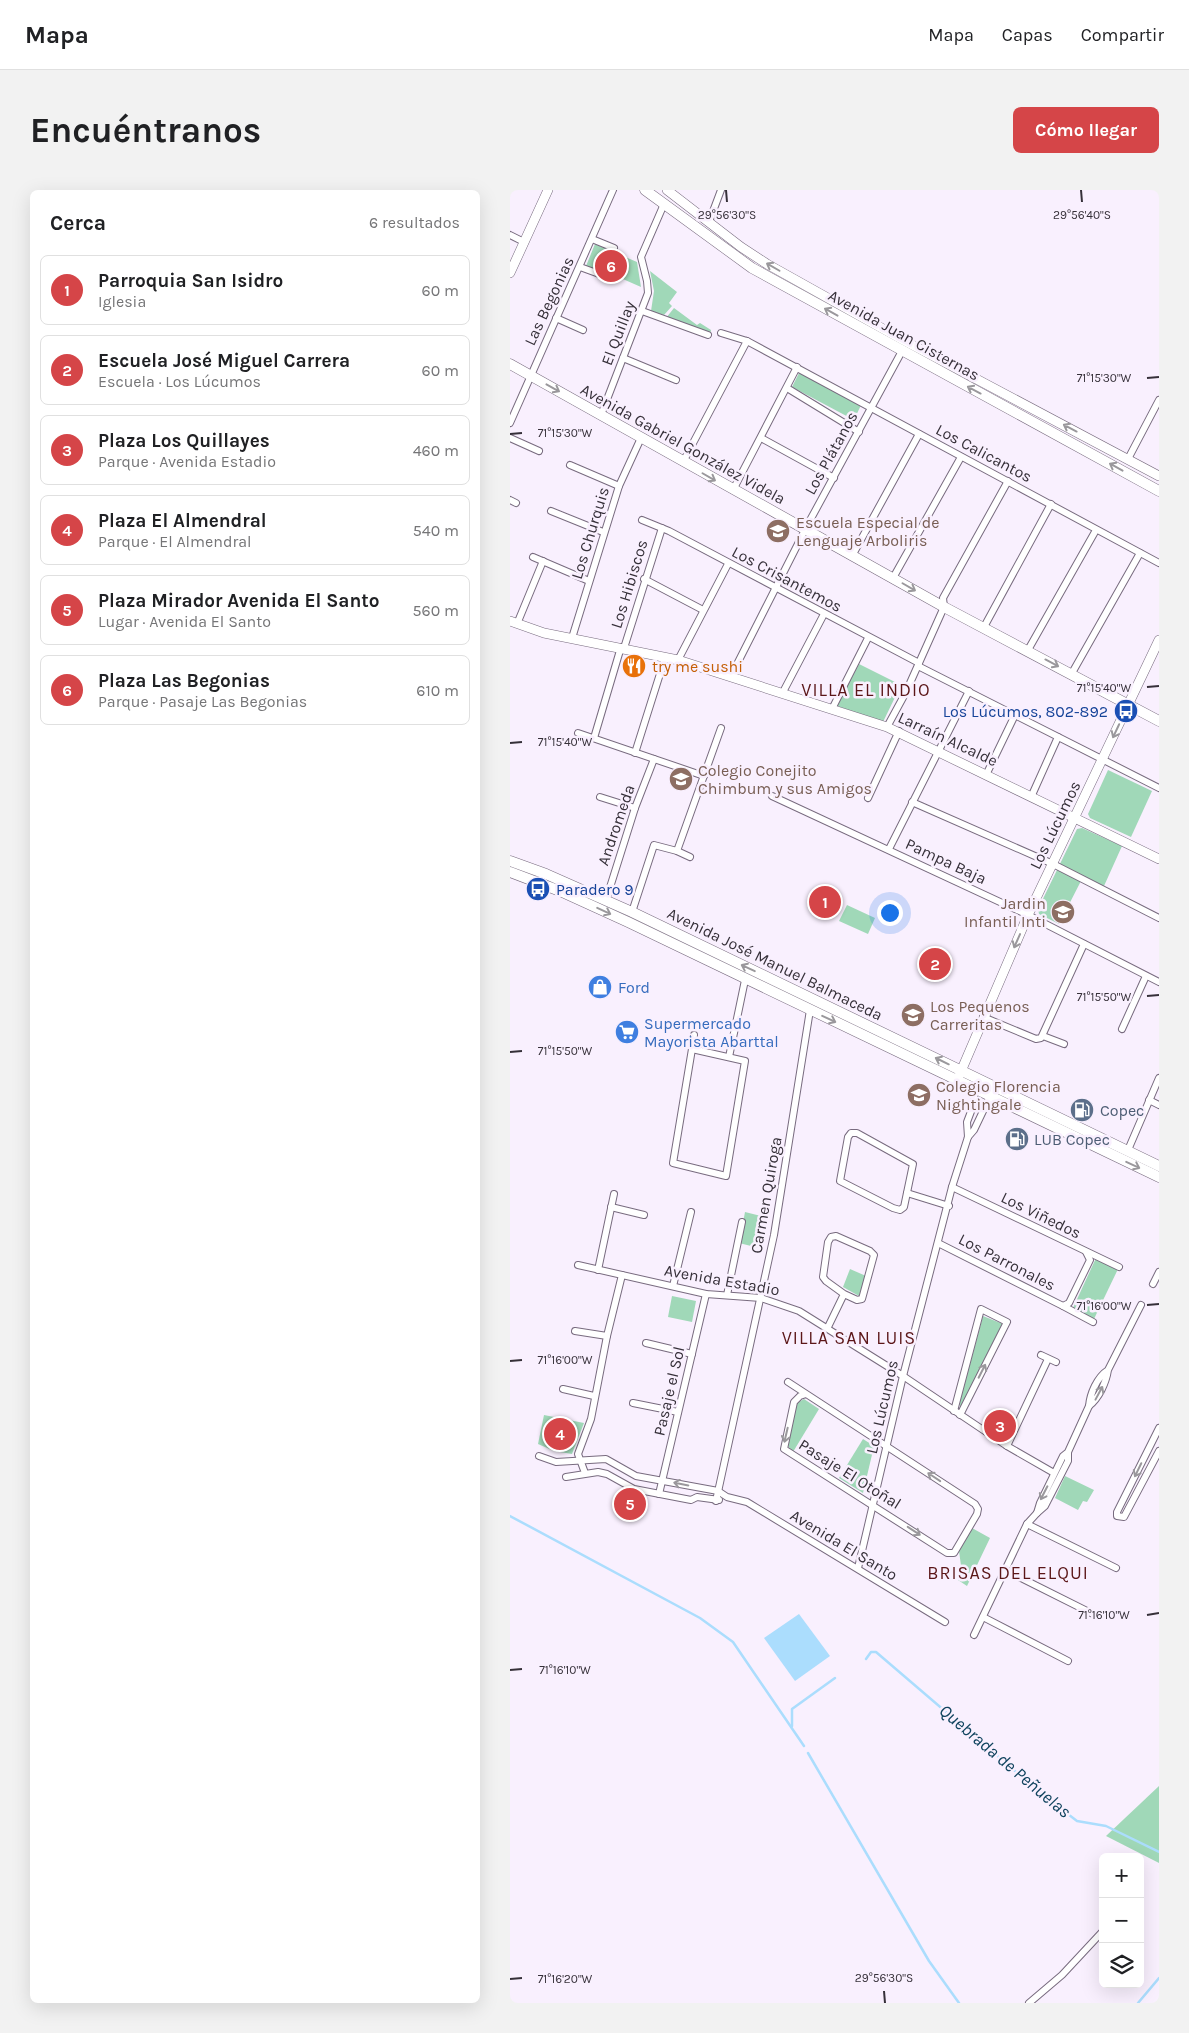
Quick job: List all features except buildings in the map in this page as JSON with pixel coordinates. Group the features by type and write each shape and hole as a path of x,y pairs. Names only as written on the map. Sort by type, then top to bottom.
{"main road":[{"name":"Avenida Juan Cisternas","path":"645,190 752,268 1159,491"},
{"name":"Avenida Gabriel González Videla","path":"510,364 732,491 944,607 1072,673 1159,721"},
{"name":"Avenida José Manuel Balmaceda","path":"510,861 632,912 959,1075 973,1088 1159,1177"},
{"name":"Avenida José Manuel Balmaceda","path":"510,872 569,895 810,1010 959,1075 995,1086 1159,1166"}],"street":[{"path":"510,273 548,190"},
{"name":"Las Begonias","path":"510,423 613,190"},
{"name":"Avenida Juan Cisternas","path":"667,190 767,264 903,340 1159,476"},
{"path":"709,222 721,190"},
{"name":"El Quillay","path":"601,415 648,294 648,281 641,257 664,204"},
{"path":"510,235 524,242"},
{"path":"592,239 614,248"},
{"path":"580,267 602,275"},
{"path":"642,311 708,336"},
{"path":"556,318 583,330"},
{"name":"Los Calicantos","path":"721,333 747,341 797,367 1159,563"},
{"path":"683,462 747,341"},
{"name":"Los Plátanos","path":"731,676 805,530 902,351"},
{"path":"623,358 676,380"},
{"path":"732,491 797,367"},
{"path":"787,388 859,432"},
{"path":"1128,460 1158,404"},
{"path":"852,556 919,434"},
{"path":"510,438 539,451"},
{"name":"Los Churquis","path":"572,638 603,532 619,486 641,438"},
{"path":"761,438 834,478"},
{"path":"894,578 961,457"},
{"path":"570,465 619,486"},
{"path":"887,727 919,664 944,607 943,598 1008,481"},
{"path":"984,627 1051,504"},
{"path":"551,511 603,532"},
{"name":"Los Crisantemos","path":"642,520 662,528 969,691 1159,788"},
{"name":"Los Hibiscos","path":"594,738 662,528"},
{"path":"1028,650 1096,530"},
{"path":"1072,673 1140,553"},
{"path":"533,558 589,582"},
{"path":"513,623 543,561"},
{"path":"678,660 728,564"},
{"path":"644,579 703,610"},
{"path":"784,692 824,614"},
{"name":"Larraín Alcalde","path":"513,623 572,638 678,660 784,692 887,727 987,773 1159,859"},
{"path":"832,709 868,638"},
{"name":"Los Lúcumos","path":"959,1075 1028,916 1159,640"},
{"path":"636,753 665,658"},
{"path":"889,849 912,802 940,752 969,691"},
{"path":"987,773 1015,715"},
{"path":"677,851 721,728"},
{"path":"868,798 899,732"},
{"path":"578,733 704,776"},
{"path":"1032,795 1058,737"},
{"name":"Andromeda","path":"606,900 635,808 654,759"},
{"path":"600,796 635,808"},
{"name":"Pampa Baja","path":"772,796 889,849 1159,982"},
{"path":"912,802 1053,864 1159,918"},
{"path":"632,912 654,845 677,851 690,858"},
{"path":"983,1017 1036,1039 1043,1036 1084,944"},
{"path":"1122,1029 1146,976"},
{"path":"729,1057 745,980"},
{"name":"Carmen Quiroga","path":"716,1501 774,1235 810,1010"},
{"path":"692,1049 745,1061 726,1176 673,1163 694,1036"},
{"path":"1043,1036 1064,1044"},
{"path":"1128,1150 1159,1078"},
{"name":"Los Lúcumos","path":"968,1137 974,1130 995,1086"},
{"name":"Los Lúcumos","path":"858,1568 903,1376 949,1206 952,1187 968,1137 967,1122 975,1102 973,1088"},
{"path":"1149,1100 1159,1105"},
{"path":"851,1133 857,1133 910,1160 914,1169 907,1193 904,1207 900,1210 840,1181 846,1146 851,1133"},
{"name":"Los Viñedos","path":"952,1187 1119,1267"},
{"path":"907,1193 949,1206"},
{"path":"598,1270 614,1194"},
{"path":"611,1206 644,1215"},
{"path":"673,1286 691,1212"},
{"path":"727,1295 742,1222"},
{"path":"836,1236 870,1250 874,1255 862,1299 857,1300 844,1294 823,1277 828,1242 831,1237 836,1236"},
{"name":"Los Parronales","path":"938,1244 1093,1322"},
{"name":"Los Parronales","path":"1063,1306 1069,1304 1090,1260 1086,1252"},
{"name":"Avenida Estadio","path":"578,1265 706,1294 761,1298 799,1311 903,1376 1007,1446 1054,1473"},
{"path":"1153,1284 1159,1272"},
{"path":"584,1473 578,1454 590,1423 594,1396 622,1274"},
{"name":"Pasaje el Sol","path":"659,1494 706,1294"},
{"path":"828,1328 844,1294"},
{"path":"974,1636 1027,1524 1045,1506 1068,1461 1068,1452 1090,1397 1102,1374 1108,1370 1141,1305"},
{"path":"981,1309 1007,1322 957,1413 981,1309"},
{"path":"575,1331 607,1336"},
{"path":"646,1343 692,1354"},
{"path":"1007,1446 1044,1357 1056,1362"},
{"path":"788,1382 879,1443 888,1446"},
{"path":"563,1389 594,1396"},
{"name":"Pasaje El Otoñal","path":"806,1394 800,1396 794,1402 784,1449 865,1502 874,1504 947,1553 954,1553 977,1514 978,1508 975,1504 888,1446"},
{"path":"633,1403 678,1412"},
{"path":"1151,1443 1159,1449 1124,1517 1118,1516 1117,1512 1151,1443 1159,1428"},
{"path":"1037,1513 1054,1473 1063,1456 1068,1452"},
{"name":"Avenida El Santo","path":"540,1456 556,1462 606,1459 636,1476 718,1491 727,1497 747,1502 945,1622"},
{"path":"566,1477 584,1473 607,1474 634,1489 659,1494 691,1500 697,1497 716,1501 727,1497"},
{"path":"1027,1524 1116,1568"},
{"path":"1005,1570 1094,1614"},
{"path":"983,1617 1068,1661"},
{"path":"1029,2003 1062,1975 1099,1935"}],"green space":[{"path":"595,244 637,262 641,287 600,269 598,271 586,266"},
{"path":"650,271 677,292 669,303 672,306 664,315 651,311 654,291"},
{"path":"674,308 697,325 700,323 711,330 710,335 666,318"},
{"path":"799,373 861,405 854,420 792,387"},
{"path":"859,664 901,685 883,722 837,706"},
{"path":"1108,770 1152,791 1131,837 1090,818 1088,814"},
{"path":"1082,828 1122,846 1104,886 1083,877 1059,924 1039,914 1038,909 1077,829"},
{"path":"847,905 875,918 868,934 839,921"},
{"path":"745,1212 765,1217 759,1248 739,1243"},
{"path":"1096,1258 1118,1269 1094,1319 1073,1308"},
{"path":"850,1269 866,1276 859,1296 843,1287"},
{"path":"672,1296 696,1301 692,1322 668,1317"},
{"path":"983,1316 1003,1324 962,1407 959,1405"},
{"path":"804,1399 819,1409 793,1452 786,1444 797,1403"},
{"path":"992,1413 1013,1424 1006,1441 987,1428"},
{"path":"544,1415 584,1423 572,1454 554,1451 538,1444"},
{"path":"863,1439 874,1446 863,1493 839,1478"},
{"path":"1065,1476 1094,1490 1087,1502 1083,1501 1078,1510 1055,1498"},
{"path":"972,1528 990,1538 967,1586 958,1580 962,1573 959,1551"},
{"name":"Quebrada de Peñuelas","path":"1159,1786 1159,1863 1144,1855 1144,1853 1139,1853 1106,1836"}],"water":[{"path":"799,1614 830,1656 795,1681 764,1638"}],"waterway":[{"path":"510,1516 700,1618 733,1642 804,1746"},
{"name":"Quebrada de Peñuelas","path":"866,1659 871,1652 876,1652 1043,1795 1077,1821 1106,1826 1159,1852"},
{"path":"792,1726 792,1709 835,1678"},
{"path":"808,1753 929,1961 959,2003"},
{"name":"Quebrada de Peñuelas","path":"1138,2003 1159,1978"}],"place":[{"name":"Plaza Las Begonias","path":"611,266"},
{"name":"Escuela Especial de Lenguaje Arboliris","path":"778,531"},
{"name":"try me sushi","path":"634,666"},
{"name":"Los Lúcumos, 802-892","path":"1126,711"},
{"name":"Colegio Conejito Chimbum y sus Amigos","path":"681,779"},
{"name":"Paradero 9","path":"538,889"},
{"name":"Parroquia San Isidro","path":"825,902"},
{"name":"Jardin Infantil Inti","path":"1063,912"},
{"name":"Escuela José Miguel Carrera","path":"935,964"},
{"name":"Ford","path":"600,987"},
{"name":"Los Pequenos Carreritas","path":"913,1015"},
{"name":"Supermercado Mayorista Abarttal","path":"627,1032"},
{"name":"Colegio Florencia Nightingale","path":"919,1095"},
{"name":"Copec","path":"1082,1110"},
{"name":"LUB Copec","path":"1017,1139"},
{"name":"Plaza Los Quillayes","path":"1000,1426"},
{"name":"Plaza El Almendral","path":"560,1434"},
{"name":"Plaza Mirador Avenida El Santo","path":"630,1504"}],"district":[{"name":"VILLA EL INDIO","path":"866,690"},
{"name":"VILLA SAN LUIS","path":"849,1338"},
{"name":"BRISAS DEL ELQUI","path":"1008,1573"}]}
